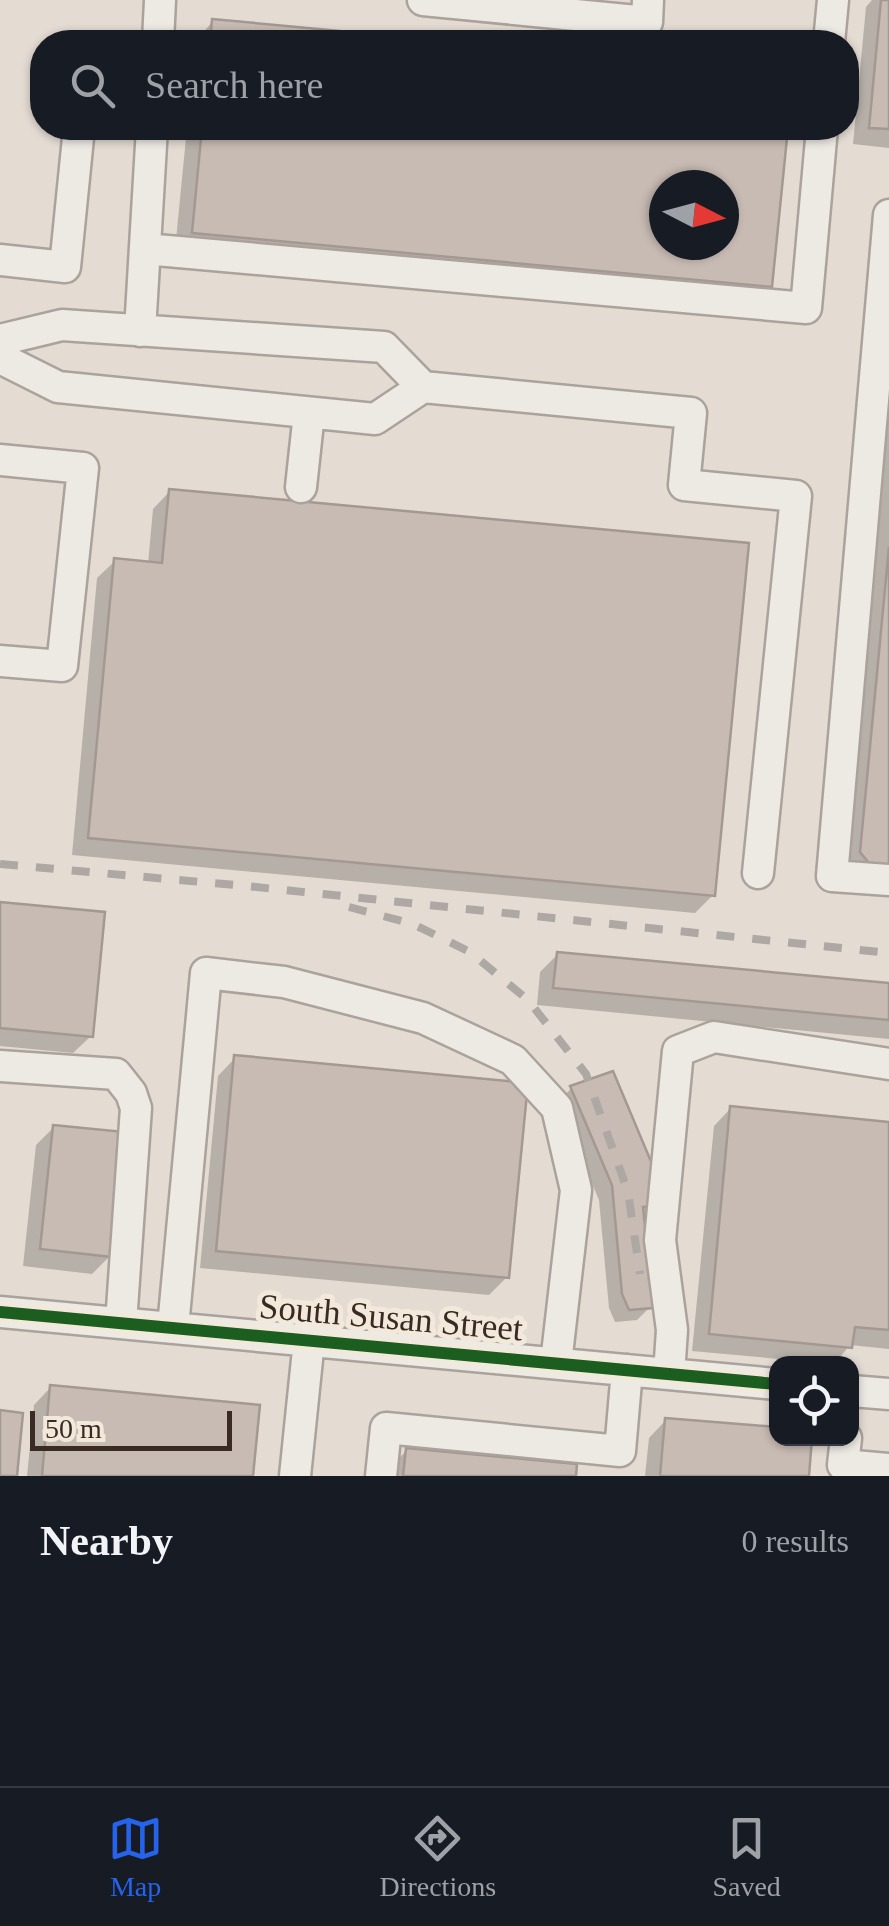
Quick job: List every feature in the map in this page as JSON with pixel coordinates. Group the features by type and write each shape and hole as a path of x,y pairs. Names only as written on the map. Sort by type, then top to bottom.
{"street":[{"path":"159,30 160,0"},
{"path":"423,0 647,22 648,0"},
{"path":"831,30 833,0"},
{"path":"0,260 66,266 77,140"},
{"path":"140,331 151,140"},
{"path":"145,249 806,308 821,140"},
{"path":"889,216 832,876 889,880"},
{"path":"0,340 62,326 384,347 424,388"},
{"path":"0,358 58,388 375,419 424,388 691,413 684,486 796,496 758,873"},
{"path":"301,486 309,413"},
{"path":"0,460 83,468 62,666 0,661"},
{"path":"173,1327 206,972 284,982 423,1018 513,1060 556,1108 576,1190 556,1363"},
{"path":"669,1374 672,1330 660,1240 678,1051 714,1036 889,1064"},
{"path":"0,1066 116,1074 131,1093 136,1108 121,1323"},
{"name":"South Susan Street","path":"0,1312 769,1383"},
{"path":"295,1476 309,1340"},
{"path":"381,1476 386,1428 620,1451 627,1370"},
{"path":"859,1392 889,1394"},
{"path":"845,1446 843,1466 889,1469"}],"building":[{"path":"881,0 889,0 889,129 869,128"},
{"path":"212,19 330,30 211,30"},
{"path":"201,140 787,140 772,287 192,233"},
{"path":"169,489 749,543 715,896 88,838 114,558 162,563"},
{"path":"889,547 889,865 869,863 860,852"},
{"path":"0,902 105,912 93,1037 0,1028"},
{"path":"557,952 889,983 889,1020 553,988"},
{"path":"234,1055 528,1083 509,1278 216,1251"},
{"path":"613,1071 655,1171 659,1206 643,1207 653,1308 629,1310 622,1294 612,1185 570,1086"},
{"path":"730,1106 889,1122 889,1330 855,1327 852,1348 709,1334"},
{"path":"53,1125 125,1132 112,1257 40,1249"},
{"path":"50,1385 260,1405 253,1476 42,1476"},
{"path":"0,1410 23,1413 17,1476 0,1476"},
{"path":"665,1418 769,1426 769,1446 811,1446 809,1476 660,1476"},
{"path":"406,1448 577,1464 576,1476 403,1476"}],"railway":[{"path":"0,864 889,953"},
{"path":"349,907 413,924 470,952 528,1000 586,1074 628,1192 640,1274"}],"cycle path":[{"path":"0,1312 769,1383"}]}
